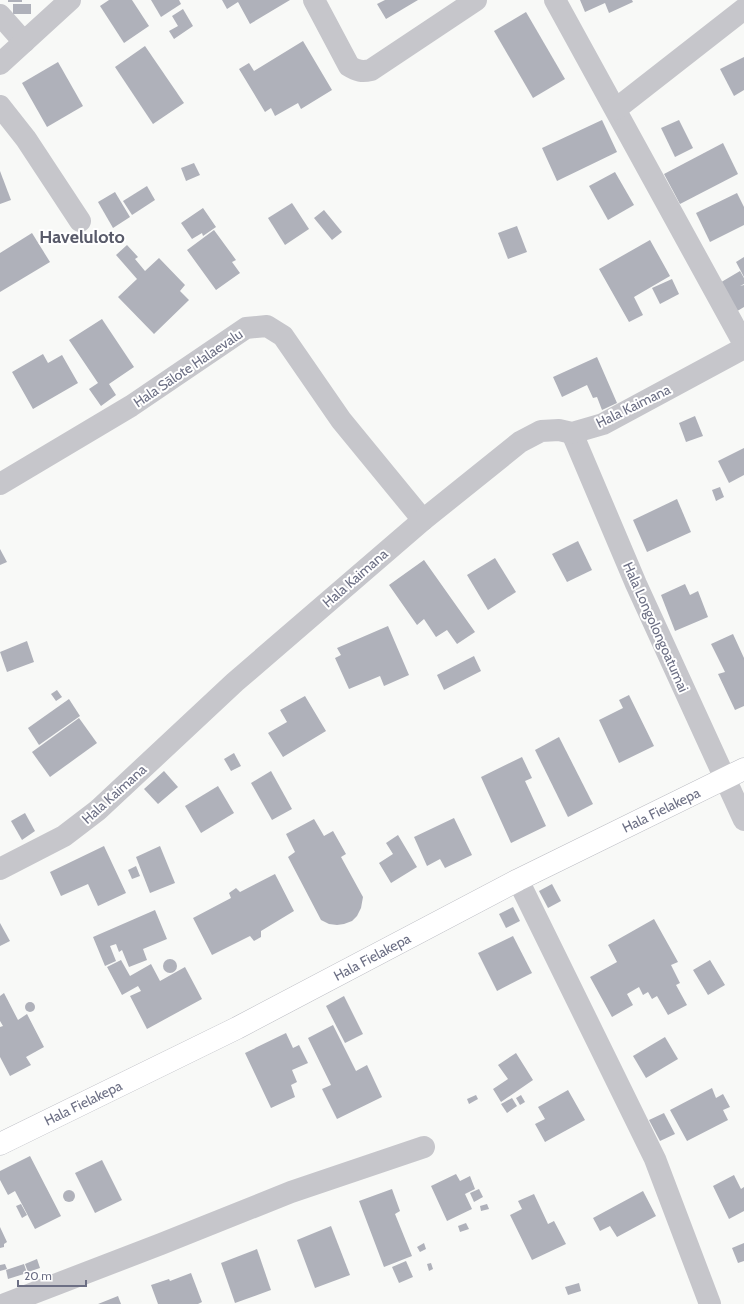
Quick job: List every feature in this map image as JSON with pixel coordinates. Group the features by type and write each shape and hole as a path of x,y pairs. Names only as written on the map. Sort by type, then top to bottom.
{"street":[{"path":"0,64 70,0"},
{"path":"314,0 349,66 356,71 364,72 371,70 476,0"},
{"path":"555,0 744,344"},
{"path":"616,109 744,9"},
{"path":"0,15 24,42"},
{"path":"0,106 26,140 80,221"},
{"name":"Hala Sālote Halaevalu","path":"0,484 131,406 246,328 268,326 283,336 341,420 422,520"},
{"name":"Hala Kaimana","path":"0,869 64,836 98,810 235,682 422,520 520,442 540,431 559,430 572,433 603,424 744,348"},
{"name":"Hala Longolongoatumai","path":"572,433 636,584 744,820"},
{"name":"Hala Fielakepa","path":"0,1144 237,1028 518,880 744,769"},
{"path":"518,880 655,1159 710,1304"},
{"path":"5,1304 291,1192 424,1147"}],"building":[{"path":"8,0 22,0 22,2 8,2"},
{"path":"109,0 132,0 149,26 124,43 100,6"},
{"path":"151,0 179,0 181,4 161,17"},
{"path":"222,0 290,0 250,24 238,2 227,9"},
{"path":"385,0 418,0 386,19 377,4"},
{"path":"580,0 632,0 633,2 609,13 605,3 585,12"},
{"path":"13,4 31,4 31,14 13,14"},
{"path":"183,9 193,26 174,39 169,31 178,26 172,16"},
{"path":"526,12 565,79 533,98 494,31"},
{"path":"303,41 332,90 301,109 298,103 275,116 271,108 265,112 239,69 249,63 254,71"},
{"path":"145,46 184,103 153,124 115,67"},
{"path":"744,57 744,90 734,96 720,69"},
{"path":"58,62 83,106 47,127 22,83"},
{"path":"602,120 617,152 557,181 542,148"},
{"path":"679,120 693,148 675,157 661,128"},
{"path":"723,143 738,174 680,204 664,174"},
{"path":"194,163 200,175 186,181 181,168"},
{"path":"0,171 11,200 0,204"},
{"path":"615,172 634,205 608,220 589,186"},
{"path":"147,186 155,200 132,215 123,201"},
{"path":"115,192 130,217 113,228 98,202"},
{"path":"737,193 744,207 744,225 710,242 696,213"},
{"path":"292,203 309,229 285,245 268,218"},
{"path":"203,208 216,227 203,236 202,233 192,239 181,223"},
{"path":"324,210 342,232 332,240 314,218"},
{"path":"517,226 527,252 508,259 498,233"},
{"path":"214,230 236,260 232,262 240,273 216,290 187,250"},
{"path":"32,233 50,262 0,292 0,253"},
{"path":"650,240 670,276 634,297 643,315 629,322 599,269"},
{"path":"127,245 138,257 135,259 145,271 159,258 185,285 180,291 189,300 154,334 118,297 137,279 116,255"},
{"path":"744,257 744,277 736,262"},
{"path":"740,271 744,278 744,284 740,286 744,285 744,307 734,313 718,284"},
{"path":"672,279 679,294 660,304 652,288"},
{"path":"102,319 134,367 109,384 116,395 101,406 89,389 98,383 69,340"},
{"path":"43,354 48,363 62,355 78,383 33,409 12,372"},
{"path":"597,357 617,403 602,410 597,397 593,398 587,385 562,397 553,377"},
{"path":"695,416 703,436 686,442 679,423"},
{"path":"744,448 744,475 729,483 718,461"},
{"path":"720,487 724,497 716,501 712,490"},
{"path":"677,499 691,532 647,552 633,520"},
{"path":"578,541 592,570 567,582 552,554"},
{"path":"0,549 7,562 0,565"},
{"path":"495,558 516,592 488,610 467,575"},
{"path":"424,560 475,632 457,644 447,630 436,637 424,619 417,625 389,585"},
{"path":"685,584 690,595 698,591 708,617 675,631 661,595"},
{"path":"388,626 409,675 384,686 380,676 349,689 335,658 341,655 337,648"},
{"path":"733,634 744,658 744,706 735,710 718,674 725,672 711,644"},
{"path":"27,641 34,662 7,672 0,652"},
{"path":"474,656 481,671 444,690 437,675"},
{"path":"57,690 62,697 56,701 51,694"},
{"path":"629,695 654,746 619,763 599,720 623,708 619,700"},
{"path":"305,696 326,731 283,757 268,733 287,722 280,710"},
{"path":"69,699 80,716 39,745 28,728"},
{"path":"79,718 97,743 50,777 32,752"},
{"path":"559,737 593,804 568,817 535,750"},
{"path":"234,753 241,766 231,771 224,759"},
{"path":"522,757 532,778 525,781 546,826 511,843 481,777"},
{"path":"164,771 178,787 158,804 144,789"},
{"path":"271,771 292,809 272,820 251,783"},
{"path":"218,786 234,813 201,833 185,806"},
{"path":"25,813 35,831 22,840 11,821"},
{"path":"454,818 472,855 445,868 440,859 427,866 414,837"},
{"path":"314,819 324,836 333,831 346,854 341,857 363,897 361,908 357,916 352,921 344,924 329,924 321,920 288,857 295,852 286,834"},
{"path":"398,835 417,867 391,883 379,863 393,854 386,843"},
{"path":"104,846 126,893 98,906 88,884 61,896 50,872"},
{"path":"160,846 175,883 150,893 136,857"},
{"path":"136,866 140,876 132,879 128,870"},
{"path":"275,874 294,911 261,931 261,937 254,941 250,936 212,955 193,918 231,898 229,893 236,888 240,892"},
{"path":"552,884 561,901 548,908 539,891"},
{"path":"513,907 520,921 506,928 499,914"},
{"path":"155,910 167,939 143,949 147,960 129,967 122,950 119,952 116,944 110,946 116,961 105,966 93,937"},
{"path":"654,919 678,962 671,965 680,983 676,985 687,1005 668,1015 657,996 652,999 648,992 643,995 639,987 627,994 633,1005 612,1017 590,977 617,962 608,945"},
{"path":"0,923 10,941 0,946"},
{"path":"513,936 532,973 497,991 478,953"},
{"path":"170,959 175,961 177,966 175,971 170,973 165,971 163,966 165,961"},
{"path":"121,960 130,976 151,964 160,981 185,967 202,999 147,1029 130,996 141,991 138,986 122,995 107,967"},
{"path":"710,960 725,985 708,995 693,970"},
{"path":"4,993 18,1020 27,1014 44,1047 26,1057 31,1065 10,1076 0,1057 0,1027 3,1026 0,1021 0,996"},
{"path":"344,996 363,1034 345,1043 326,1006"},
{"path":"28,1002 32,1002 35,1007 32,1012 28,1012 25,1009 25,1005"},
{"path":"333,1025 356,1071 367,1065 382,1097 337,1119 322,1089 331,1085 308,1038"},
{"path":"286,1033 293,1048 299,1045 308,1063 292,1070 297,1082 291,1085 295,1097 271,1108 245,1053"},
{"path":"665,1037 678,1059 646,1078 633,1056"},
{"path":"516,1053 533,1080 501,1102 493,1089 508,1079 498,1065"},
{"path":"712,1088 716,1098 723,1094 730,1107 723,1110 728,1120 687,1141 670,1110"},
{"path":"568,1090 585,1120 545,1142 535,1124 545,1119 538,1107"},
{"path":"476,1095 478,1099 469,1104 467,1099"},
{"path":"521,1095 525,1102 520,1105 516,1098"},
{"path":"512,1098 517,1106 507,1113 501,1104"},
{"path":"664,1113 675,1134 660,1141 649,1120"},
{"path":"30,1156 61,1216 35,1229 15,1191 8,1195 0,1180 0,1171"},
{"path":"102,1160 122,1200 95,1213 75,1173"},
{"path":"456,1174 460,1181 470,1176 475,1189 465,1194 472,1209 447,1221 431,1186"},
{"path":"734,1175 741,1189 744,1187 744,1211 729,1219 713,1186"},
{"path":"392,1189 400,1211 395,1214 412,1256 384,1267 359,1201"},
{"path":"479,1189 483,1197 474,1202 470,1193"},
{"path":"67,1190 71,1190 75,1196 71,1202 67,1202 63,1198 63,1194"},
{"path":"643,1191 656,1216 617,1237 610,1226 600,1231 593,1218"},
{"path":"534,1194 548,1224 554,1221 566,1244 532,1260 510,1215 522,1209 518,1201"},
{"path":"21,1204 27,1215 22,1218 16,1206"},
{"path":"487,1204 489,1209 481,1211 480,1206"},
{"path":"466,1223 469,1229 460,1232 458,1226"},
{"path":"331,1226 350,1275 315,1288 297,1240"},
{"path":"0,1227 7,1242 4,1244 4,1247 0,1248"},
{"path":"424,1243 426,1249 420,1252 417,1247"},
{"path":"744,1243 744,1261 738,1263 732,1248"},
{"path":"257,1249 271,1290 235,1303 221,1263"},
{"path":"37,1259 40,1268 28,1272 25,1264"},
{"path":"406,1261 413,1277 399,1283 392,1267"},
{"path":"431,1263 433,1269 429,1271 427,1264"},
{"path":"5,1264 7,1269 0,1271 0,1265"},
{"path":"24,1264 27,1273 8,1279 6,1270"},
{"path":"191,1273 202,1302 198,1304 158,1304 151,1285 169,1279 170,1281"},
{"path":"579,1283 581,1291 568,1295 565,1287"},
{"path":"118,1296 121,1304 98,1304"}],"district":[{"name":"Haveluloto","path":"82,237"}]}
